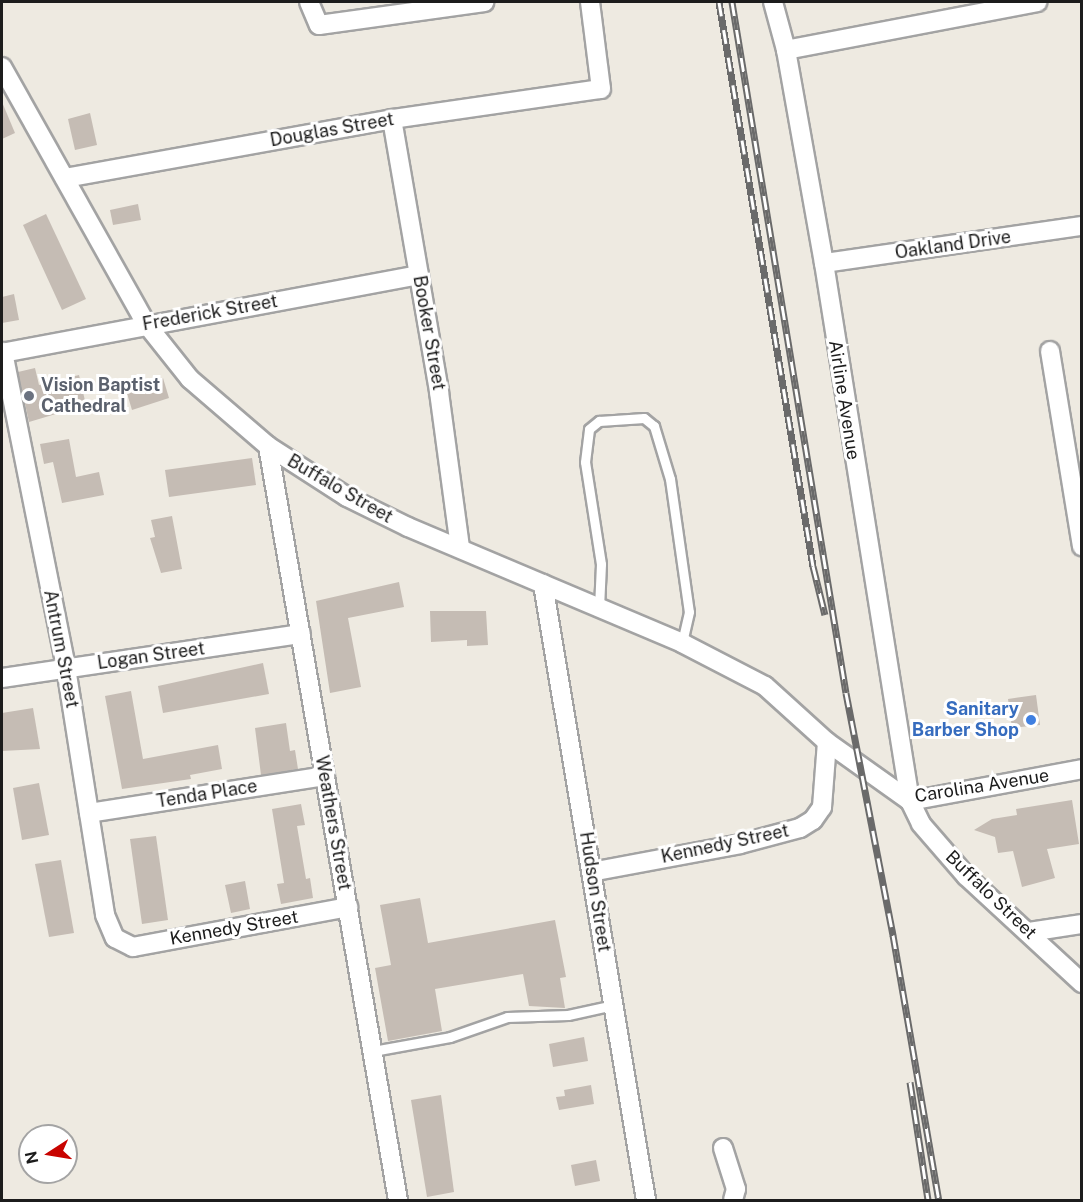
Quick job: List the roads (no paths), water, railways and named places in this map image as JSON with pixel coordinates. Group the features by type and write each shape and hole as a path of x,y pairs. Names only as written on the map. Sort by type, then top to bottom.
{"street":[{"path":"309,2 319,25 484,2"},
{"name":"Douglas Street","path":"65,178 392,119 601,89 590,2"},
{"name":"Airline Avenue","path":"773,2 786,50 824,263 910,801"},
{"path":"786,50 1037,2"},
{"name":"Buffalo Street","path":"2,67 147,325 190,379 268,446 347,497 543,585 682,644 765,686 827,742"},
{"name":"Booker Street","path":"392,119 419,275 459,548"},
{"name":"Oakland Drive","path":"824,263 1082,226"},
{"name":"Frederick Street","path":"2,352 419,275"},
{"path":"1050,351 1082,546"},
{"name":"Antrum Street","path":"2,352 66,668 105,915 120,943"},
{"name":"Weathers Street","path":"268,446 398,1200"},
{"name":"Hudson Street","path":"543,585 646,1200"},
{"name":"Logan Street","path":"2,678 301,634"},
{"name":"Carolina Avenue","path":"827,742 910,801 1082,769"},
{"name":"Kennedy Street","path":"591,872 740,844 800,828 813,820 822,807 827,742"},
{"name":"Tenda Place","path":"89,813 325,776"},
{"name":"Buffalo Street","path":"910,801 921,824 966,876 1082,983"},
{"name":"Kennedy Street","path":"120,943 133,947 348,907"},
{"path":"1029,932 1082,924"},
{"path":"723,1148 736,1189 733,1200"}],"lane":[{"path":"598,608 601,564 585,462 588,429 599,421 644,418 654,426 670,479 689,612 682,644"},
{"path":"373,1051 450,1037 507,1017 568,1015 613,1005"}],"railway":[{"path":"719,2 813,566 825,615"},
{"path":"732,2 846,693 893,935 939,1200"},
{"path":"910,1082 928,1200"}],"place":[{"name":"Vision Baptist Cathedral","path":"29,396"},
{"name":"Sanitary Barber Shop","path":"1031,720"}]}
